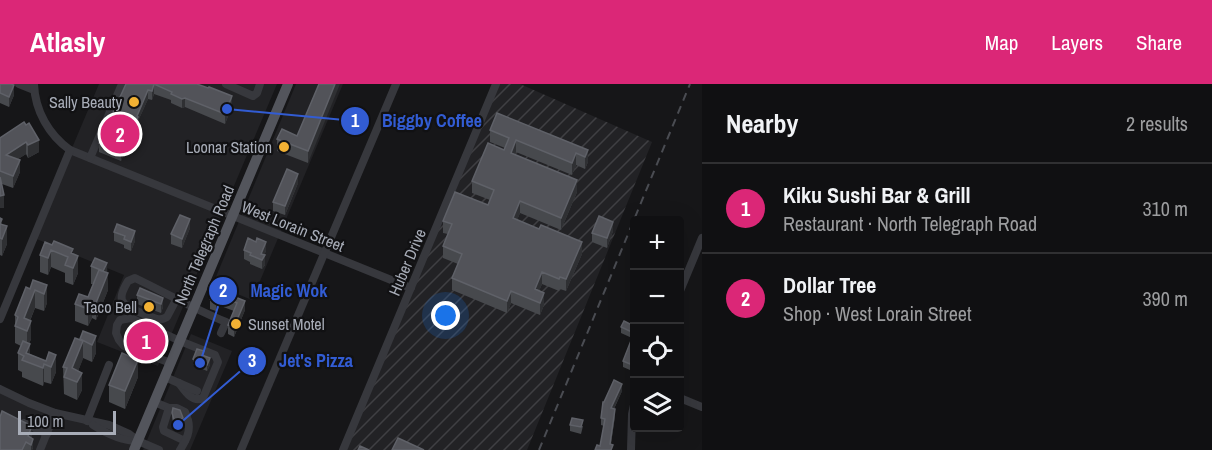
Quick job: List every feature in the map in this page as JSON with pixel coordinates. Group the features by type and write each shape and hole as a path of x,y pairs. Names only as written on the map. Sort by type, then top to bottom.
{"main road":[{"name":"North Telegraph Road","path":"136,446 288,84"}],"street":[{"path":"19,84 34,87"},
{"path":"90,158 122,84"},
{"path":"226,84 241,87 254,96 260,84"},
{"path":"241,450 396,84"},
{"name":"Huber Drive","path":"343,450 496,84"},
{"name":"West Lorain Street","path":"34,87 44,122 56,138 70,150 411,288"},
{"path":"0,319 70,150"},
{"path":"684,281 702,238"},
{"path":"177,298 167,317 158,319 128,307 121,297 128,281 135,278 177,298 194,309 226,322 221,333"},
{"path":"171,363 124,346 116,333 120,320 131,318 215,355 218,362 203,398 194,399 179,383"},
{"path":"87,421 109,365"},
{"path":"165,377 197,391"},
{"path":"0,389 55,413 109,425 129,434 136,446 159,450"},
{"path":"684,400 702,407"},
{"path":"154,402 185,412 190,428 180,450"},
{"path":"169,408 163,427 164,431 185,441"},
{"path":"40,450 55,413"},
{"path":"15,419 47,434"},
{"path":"631,450 632,432"}],"shaded area":[{"path":"99,84 277,84 158,366 97,342 124,275 34,238"},
{"path":"296,84 343,84 252,300 213,284"},
{"path":"497,84 520,84 652,142 527,450 343,450"},
{"path":"191,334 232,351 190,450 143,450"},
{"path":"0,389 138,441 134,450 0,450"}],"building":[{"path":"0,84 14,85 9,97 0,93"},
{"path":"126,84 154,84 152,91 148,90 130,136 128,135 121,152 99,143"},
{"path":"154,84 197,84 232,96 225,114 185,98 182,99"},
{"path":"319,84 335,84 308,151 277,139 282,129 297,136"},
{"path":"497,113 588,150 585,157 576,153 572,163 516,140 511,153 577,180 561,218 520,201 513,218 539,229 541,225 582,242 566,279 560,277 559,279 542,272 535,289 544,293 540,303 511,291 507,301 452,278 462,254 443,246 452,224 443,221 455,192 488,205 494,190 472,181 488,143 504,150 509,138 490,130"},
{"path":"24,122 26,125 29,123 39,140 28,145 26,142 6,155 20,160 13,176 0,171 0,138"},
{"path":"287,169 298,174 285,206 273,202"},
{"path":"0,177 4,195 0,196"},
{"path":"180,215 190,219 182,239 171,234"},
{"path":"599,216 613,222 607,238 592,233"},
{"path":"0,224 7,226 2,239 0,238"},
{"path":"117,224 135,231 131,242 124,239 125,236 114,232"},
{"path":"248,238 256,242 257,238 266,242 261,254 265,255 262,260 244,250"},
{"path":"54,241 73,249 71,253 78,256 73,268 65,265 68,257 51,250 48,258 40,255 45,242 52,245"},
{"path":"95,258 107,263 103,271 91,266"},
{"path":"99,270 108,273 96,303 92,301 88,309 75,304 79,294 88,297"},
{"path":"33,280 47,285 44,294 35,290 24,318 31,321 27,331 15,326 18,317 15,315 26,287 30,289"},
{"path":"140,288 163,298 161,304 137,295"},
{"path":"215,289 245,301 234,327 228,325 237,303 218,296 216,302 210,299"},
{"path":"624,321 630,324 630,331 621,327"},
{"path":"138,323 158,331 154,341 134,333"},
{"path":"83,331 96,336 92,345 80,339"},
{"path":"75,338 83,341 72,368 82,373 77,382 64,377 67,368 63,367"},
{"path":"23,341 30,344 26,353 46,361 49,352 56,355 51,367 44,364 43,368 22,360 24,356 18,353"},
{"path":"630,343 630,364 623,361"},
{"path":"197,349 204,351 202,355 210,358 207,365 193,359"},
{"path":"122,353 138,360 125,391 109,385"},
{"path":"614,380 622,384 611,408 615,409 610,444 613,445 611,450 595,450 597,445 600,446 605,419 601,418 603,402"},
{"path":"173,408 180,410 183,418 175,423 172,413"},
{"path":"2,411 32,426 28,436 33,439 31,445 26,442 22,450 0,450"},
{"path":"572,418 583,420 581,427 570,425"},
{"path":"398,438 424,450 392,450"}],"railway":[{"path":"539,450 690,84"}],"place":[{"name":"Sally Beauty","path":"134,102"},
{"name":"Biggby Coffee","path":"227,109"},
{"name":"Dollar Tree","path":"120,134"},
{"name":"Loonar Station","path":"284,147"},
{"name":"Taco Bell","path":"149,307"},
{"name":"Sunset Motel","path":"236,324"},
{"name":"Kiku Sushi Bar & Grill","path":"146,341"},
{"name":"Magic Wok","path":"200,363"},
{"name":"Jet's Pizza","path":"178,425"}]}
